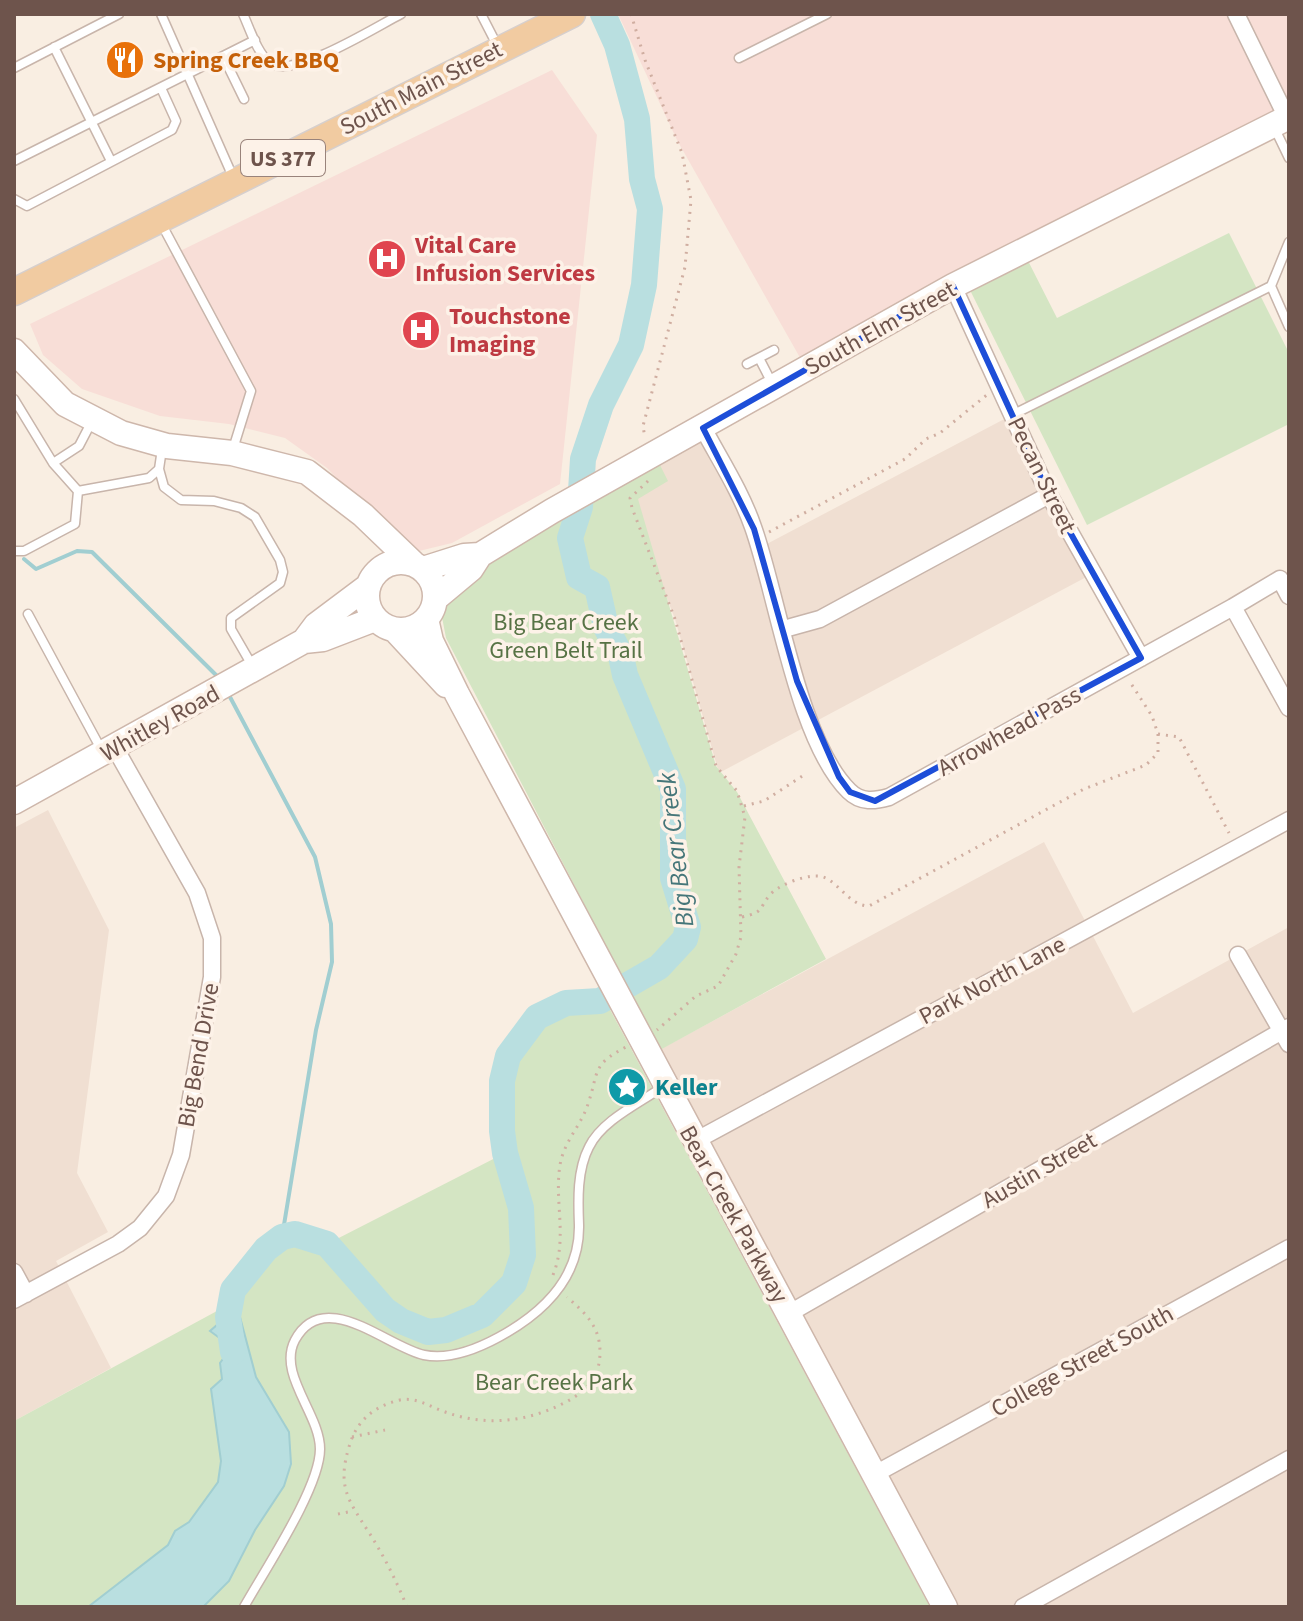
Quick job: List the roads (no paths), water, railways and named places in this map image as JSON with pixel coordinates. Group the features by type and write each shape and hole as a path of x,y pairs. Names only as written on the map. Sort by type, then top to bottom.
{"main road":[{"name":"South Main Street","path":"14,292 562,19"},
{"name":"South Elm Street","path":"430,609 471,569 480,555 552,511 953,286 1283,120"},
{"path":"16,359 65,404 161,457 232,453 307,472 328,486 418,566 434,588 430,609 407,630 385,624 366,598 370,581 369,539 345,513 301,483 288,469"},
{"name":"South Elm Street","path":"418,566 480,555"},
{"path":"370,581 391,562 418,566"},
{"name":"Whitley Road","path":"14,802 304,641 316,625 370,581"},
{"name":"Bear Creek Parkway","path":"430,609 431,641 457,694 639,1040 945,1607"},
{"name":"Whitley Road","path":"304,641 385,624"},
{"name":"Bear Creek Parkway","path":"385,624 457,694"}],"street":[{"path":"1236,14 1283,120"},
{"name":"Pecan Street","path":"953,286 1049,495 1141,658"},
{"name":"Arrowhead Pass","path":"703,428 754,529 811,724 850,792 861,799 875,801 889,797 1280,579 1289,596"},
{"path":"784,629 820,619 1049,495"},
{"path":"1233,607 1289,708"},
{"name":"Big Bend Drive","path":"20,1297 125,1240 148,1221 166,1196 181,1155 212,977 212,938 204,907 109,751"},
{"name":"Park North Lane","path":"695,1141 1289,820"},
{"path":"1238,955 1287,1034"},
{"name":"Austin Street","path":"788,1314 1287,1034"},
{"name":"College Street South","path":"875,1474 1289,1248"},
{"path":"14,1272 20,1297"},
{"path":"1023,1607 1289,1459"}],"lane":[{"path":"14,68 119,14"},
{"path":"161,14 235,182"},
{"path":"243,14 270,63 293,66 401,14"},
{"path":"481,14 499,50"},
{"path":"739,58 827,14"},
{"path":"14,161 255,40"},
{"path":"54,47 111,161"},
{"path":"223,56 244,99"},
{"path":"14,199 27,206 172,130 176,121 161,88"},
{"path":"1283,120 1289,158"},
{"path":"159,220 251,391 232,453"},
{"path":"1012,415 1271,286 1289,242"},
{"path":"1271,286 1289,327"},
{"path":"747,364 774,350"},
{"path":"759,358 775,388"},
{"path":"14,399 53,463 78,491 75,524 24,551 14,551"},
{"path":"53,463 79,446 92,420"},
{"path":"78,491 149,478 161,457"},
{"path":"161,457 164,487 181,500 214,501 241,508 255,517 280,560 283,572 280,583 231,618 231,629 255,670"},
{"path":"28,614 109,751"},
{"path":"244,1607 298,1512 317,1466 320,1450 315,1419 291,1365 294,1341 302,1330 312,1322 333,1318 354,1322 422,1355 445,1357 499,1338 547,1304 559,1291 577,1251 579,1186 589,1146 607,1125 664,1086"}],"water":[{"path":"217,1317 240,1317 256,1377 289,1432 291,1464 284,1486 255,1530 229,1581 203,1607 88,1607 168,1545 175,1531 189,1522 218,1482 221,1461 211,1389 222,1379 220,1363 225,1356 221,1339 210,1331 218,1324"}],"waterway":[{"name":"Big Bear Creek","path":"233,1352 228,1317 233,1290 266,1249 282,1237 295,1234 327,1244 385,1310 401,1321 428,1332 446,1330 482,1315 514,1283 523,1255 521,1208 502,1131 502,1081 508,1056 537,1017 566,1003 600,1001 659,967 685,939 688,927 673,878 673,789 625,675 621,656 606,627 597,587 579,577 570,538 580,507 583,459 601,405 631,345 644,285 650,209 642,179 637,119 617,45 603,14"},
{"path":"24,559 36,569 77,551 92,552 216,675"},
{"path":"230,697 315,857 331,924 332,962 316,1030 282,1237"}],"place":[{"name":"Spring Creek BBQ","path":"125,60"},
{"name":"Vital Care Infusion Services","path":"387,259"},
{"name":"Touchstone Imaging","path":"421,330"},
{"name":"Keller","path":"627,1087"}],"park label":[{"name":"Big Bear Creek Green Belt Trail","path":"566,636"},
{"name":"Bear Creek Park","path":"554,1382"}]}
